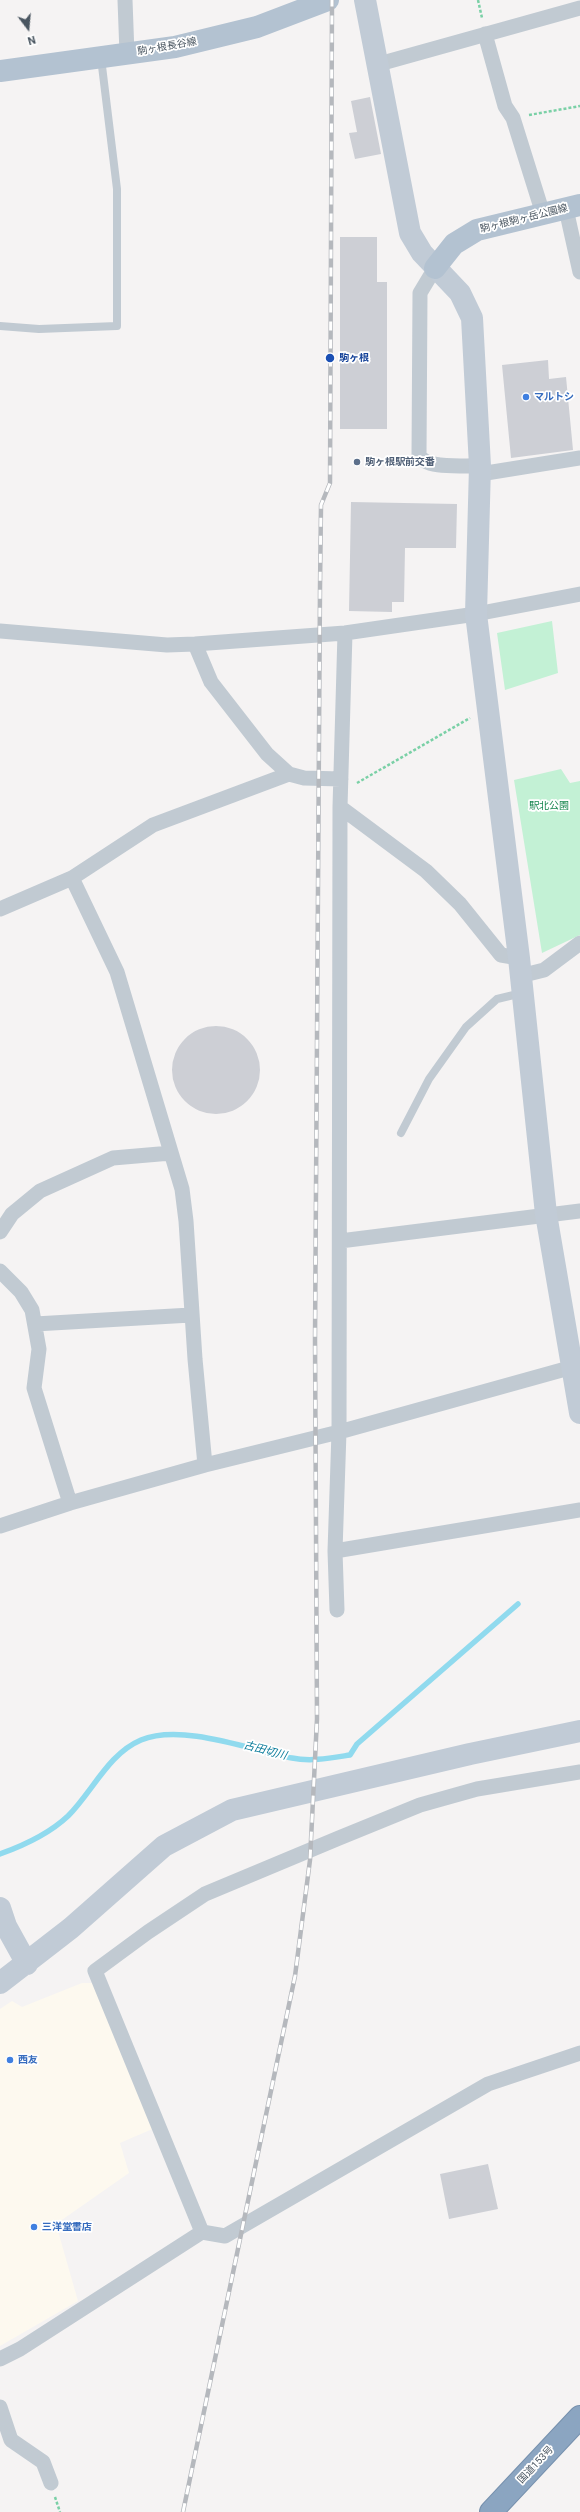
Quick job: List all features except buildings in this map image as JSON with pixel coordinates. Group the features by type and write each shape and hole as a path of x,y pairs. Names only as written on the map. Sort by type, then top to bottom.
{"highway":[{"name":"国道153号","path":"491,2512 580,2417"}],"main road":[{"name":"駒ヶ根長谷線","path":"0,71 175,47 223,36 292,15 328,0"},
{"name":"駒ヶ根駒ヶ岳公園線","path":"435,268 454,244 471,233 573,207"}],"street":[{"path":"125,0 127,54"},
{"path":"365,0 406,218 414,242 435,268 460,293 472,318 480,470 476,614 520,976 546,1214 576,1366 580,1413"},
{"path":"378,64 579,7"},
{"path":"485,34 505,106 513,118 543,214"},
{"path":"573,207 580,272"},
{"path":"435,268 420,293 419,455 421,460 429,464 480,470 580,458"},
{"path":"0,631 167,645 195,644 345,633 579,597"},
{"path":"337,1610 335,1551 339,1432 341,793 345,633"},
{"path":"195,644 211,682 252,736 289,774 304,778 341,793 460,904 520,976"},
{"path":"0,909 72,878 153,826 289,774"},
{"path":"72,878 117,972 182,1189 186,1221 191,1315 205,1466"},
{"path":"520,976 544,970 580,943"},
{"path":"0,1232 12,1214 47,1188 113,1158 171,1153"},
{"path":"340,1241 546,1214 580,1211"},
{"path":"0,1272 21,1292 32,1310 39,1349 34,1388 70,1503"},
{"path":"35,1324 191,1315"},
{"path":"0,1526 70,1503 205,1466 339,1432 576,1366"},
{"path":"335,1551 580,1510"},
{"path":"0,1983 71,1928 164,1846 232,1810 470,1754 580,1731"},
{"path":"202,2232 95,1971 148,1932 205,1894 339,1838 420,1805 477,1789 580,1772"},
{"path":"0,1908 6,1926 26,1964"},
{"path":"0,2359 20,2349 202,2232 225,2236 488,2084 580,2053"},
{"path":"0,2407 11,2440 43,2462 51,2483"}],"lane":[{"path":"0,326 39,329 117,326 116,189 101,58"},
{"path":"401,1133 429,1079 466,1027 520,976"}],"path":[{"path":"513,118 580,106"},
{"path":"341,793 488,708"}],"shaded area":[{"path":"82,1983 93,1983 157,2127 120,2143 129,2173 56,2224 78,2301 0,2346 0,2009 12,2001 22,2007"}],"green space":[{"path":"552,621 558,673 505,690 497,633"},
{"name":"駅北公園","path":"561,769 570,783 580,781 580,935 542,953 514,780"}],"waterway":[{"name":"古田切川","path":"0,1854 36,1838 61,1822 77,1806 119,1754 129,1746 141,1740 158,1736 196,1736 306,1760 350,1755 357,1744 518,1604"}],"railway":[{"path":"183,2512 295,1976 310,1860 317,1719 315,1338 320,588 321,505 330,483 332,0"}],"place":[{"name":"駒ヶ根","path":"330,358"},
{"name":"マルトシ","path":"526,397"},
{"name":"駒ヶ根駅前交番","path":"357,462"},
{"name":"西友","path":"10,2060"},
{"name":"三洋堂書店","path":"34,2227"}]}
